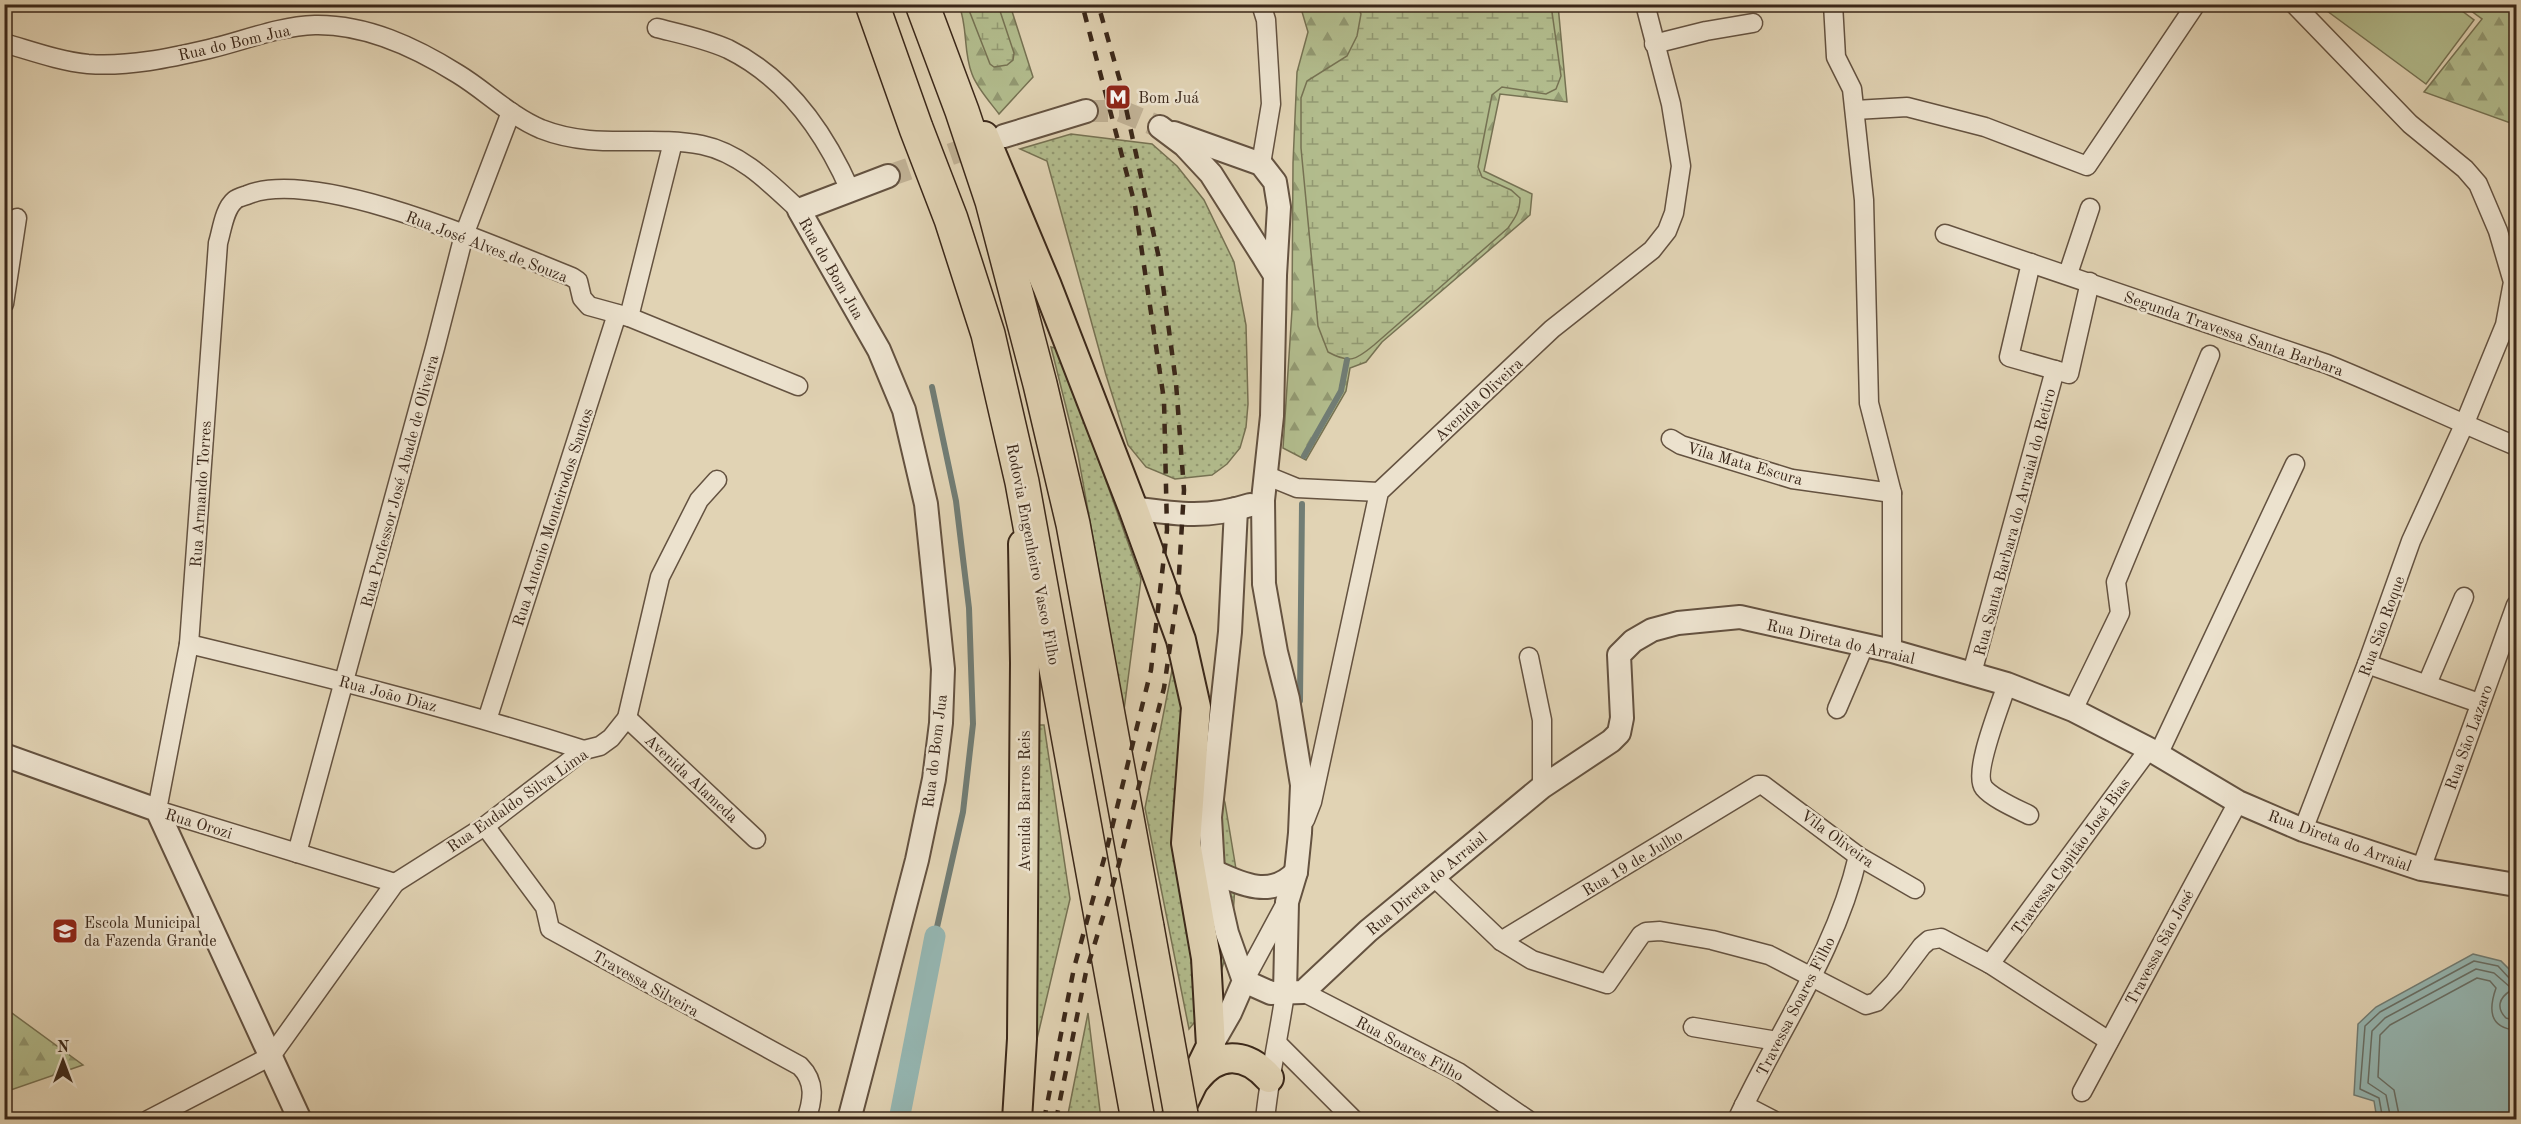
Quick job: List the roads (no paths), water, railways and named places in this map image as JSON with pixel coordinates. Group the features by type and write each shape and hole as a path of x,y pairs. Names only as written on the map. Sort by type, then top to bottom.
{"highway":[{"name":"Rodovia Engenheiro Vasco Filho","path":"872,4 951,219 988,334 1022,482 1138,1119"},
{"path":"923,9 992,201 1040,384 1075,536 1182,1119"}],"main road":[{"path":"923,9 1006,187 1133,508 1181,640 1196,707 1186,843 1206,958 1211,1046 1175,1119"},
{"name":"Avenida Barros Reis","path":"1017,1119 1022,1039 1025,663 1022,482"},
{"path":"1191,1086 1207,1065 1225,1059 1245,1059 1259,1066 1269,1078"}],"street":[{"path":"1261,4 1266,20 1271,104 1261,164"},
{"name":"Avenida Oliveira","path":"1379,492 1552,329 1652,250 1667,231 1674,213 1681,166 1671,104 1645,4"},
{"path":"1833,4 1836,57 1852,89 1864,200 1869,403 1892,493 1892,651"},
{"path":"1855,110 1907,107 1985,128 2087,166 2196,4"},
{"name":"Rua São Roque","path":"2294,4 2410,124 2465,169 2478,184 2498,231 2513,282 2505,325 2464,424 2411,541 2367,664 2303,830"},
{"path":"1654,45 1706,31 1753,23"},
{"name":"Rua do Bom Jua","path":"4,43 58,59 87,64 123,65 209,49 273,32 313,25 353,28 408,47 459,74 511,112 538,128 581,139 702,145 738,159 799,210 879,350 904,410 926,504 943,669 941,723 934,779 917,860 849,1119"},
{"path":"657,28 726,48 758,66 790,94 815,125 837,161 850,190"},
{"path":"1004,136 1086,111"},
{"name":"Rua Professor José Abade de Oliveira","path":"297,853 464,235 511,112"},
{"path":"1211,1046 1287,902 1296,872 1300,833 1302,785 1288,699 1276,652 1264,584 1263,500 1272,416 1279,207 1275,182 1261,164 1163,129 1184,145 1211,174 1275,274"},
{"name":"Rua Antonio Monteirodos Santos","path":"488,720 623,315 673,142"},
{"path":"799,210 888,176"},
{"name":"Rua José Alves de Souza","path":"255,192 297,188 330,193 374,204 464,235 572,277 578,281 582,298 589,306 623,315 798,386"},
{"name":"Rua Armando Torres","path":"157,810 189,644 218,243 226,215 234,200 255,192"},
{"path":"2068,274 2090,208"},
{"path":"4,304 17,218"},
{"name":"Segunda Travessa Santa Barbara","path":"1946,234 2327,364 2517,446"},
{"path":"2031,263 2009,357 2062,372"},
{"name":"Rua Santa Barbara do Arraial do Retiro","path":"1972,673 2090,282"},
{"path":"2073,710 2120,613 2116,582 2210,355"},
{"name":"Vila Mata Escura","path":"1671,439 1682,445 1792,479 1892,493"},
{"name":"Travessa Capitão José Bias","path":"1990,964 2154,752 2295,464"},
{"path":"1265,475 1297,488 1379,492 1312,802 1300,833"},
{"name":"Rua Eudaldo Silva Lima","path":"271,1056 395,883 484,826 584,750 600,746 611,738 627,718 660,577 699,500 717,480"},
{"path":"1133,508 1187,516 1236,509 1297,488"},
{"path":"1236,509 1230,632 1210,817 1213,871 1227,933 1245,981 1271,993 1294,992"},
{"path":"2427,684 2464,597"},
{"name":"Rua São Lazaro","path":"2421,869 2517,606"},
{"name":"Rua Direta do Arraial","path":"1294,992 1542,787 1611,741 1619,733 1622,718 1619,655 1633,641 1652,630 1678,623 1740,617 1892,651 2007,684 2073,710 2154,752 2238,802 2303,830 2421,869 2517,885"},
{"name":"Rua João Diaz","path":"189,644 344,681 488,720 584,750"},
{"path":"1837,709 1864,646"},
{"path":"1529,657 1542,720 1542,787"},
{"path":"2367,664 2480,703"},
{"path":"2007,684 1983,761 1981,781 1986,790 2028,815"},
{"name":"Avenida Alameda","path":"627,718 756,838"},
{"name":"Rua Orozi","path":"4,756 157,810 395,883"},
{"name":"Rua 19 de Julho","path":"1501,941 1758,785 1763,785"},
{"name":"Vila Oliveira","path":"1763,785 1858,856 1915,889"},
{"name":"Travessa São José","path":"2082,1092 2238,802"},
{"path":"157,810 300,1119"},
{"name":"Travessa Silveira","path":"484,826 545,907 550,929 800,1066 808,1075 812,1087 812,1103 806,1119"},
{"name":"Travessa Soares Filho","path":"1740,1112 1776,1041 1822,960 1846,903 1858,856"},
{"path":"1213,871 1244,885 1266,887 1286,882 1296,872"},
{"path":"1433,876 1501,941 1532,960 1607,984 1641,935 1646,932 1660,931 1712,940 1769,955 1813,976 1862,1004 1870,1005 1876,1002 1894,983 1922,946 1932,939 1945,940 1990,964 2109,1041"},
{"path":"1265,1119 1269,1078 1294,992 1287,902"},
{"name":"Rua Soares Filho","path":"1294,992 1458,1072 1528,1119"},
{"path":"1694,1027 1776,1041"},
{"path":"1278,1044 1354,1119"},
{"path":"148,1119 271,1056"},
{"path":"1740,1112 1773,1119"}],"water":[{"path":"2473,954 2501,961 2516,976 2516,1000 2513,1007 2516,1008 2516,1119 2377,1119 2374,1101 2354,1095 2358,1024 2376,1007"}],"waterway":[{"path":"1304,456 1341,391 1347,360"},
{"path":"932,387 956,501 969,608 973,724 963,812 935,936"},
{"path":"1297,706 1300,701 1302,504"},
{"path":"899,1120 935,936"}],"tunnel":[{"path":"1086,111 1121,111 1160,127"},
{"path":"888,176 986,142"}],"railway":[{"path":"1044,1120 1074,968 1107,848 1151,670 1167,530 1164,400 1135,205 1082,4"},
{"path":"1056,1120 1086,972 1117,871 1164,688 1178,591 1184,490 1176,383 1160,263 1120,81 1098,4"}],"place":[{"name":"Bom Juá","path":"1118,97"},
{"name":"Escola Municipal da Fazenda Grande","path":"65,931"}]}
